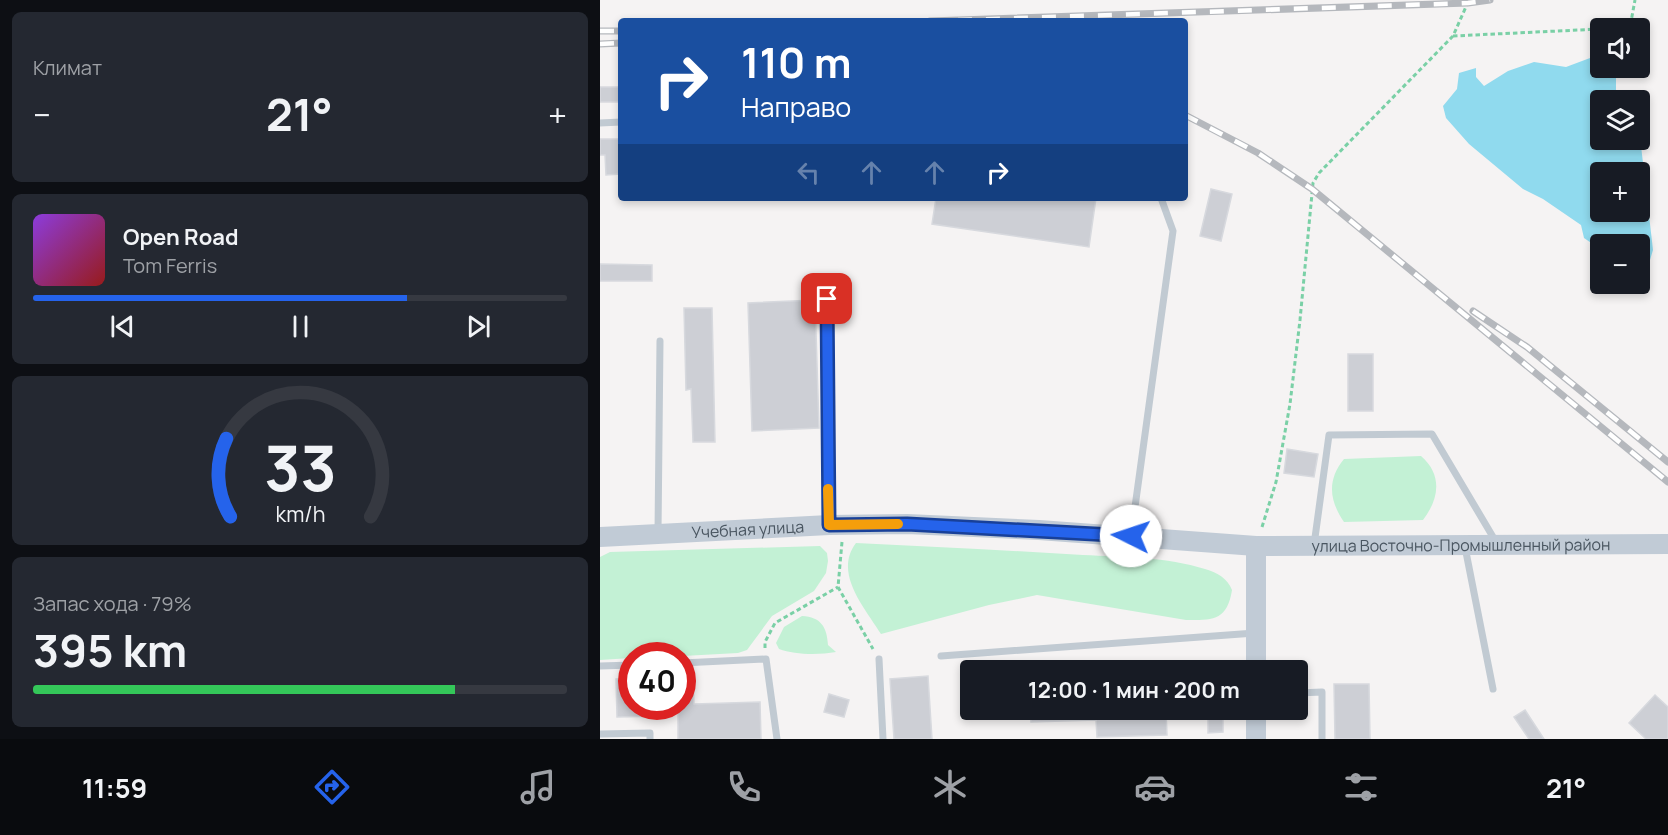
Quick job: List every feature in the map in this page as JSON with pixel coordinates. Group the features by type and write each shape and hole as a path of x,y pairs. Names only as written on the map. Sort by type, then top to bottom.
{"street":[{"name":"Учебная улица","path":"600,537 836,525 907,524 1131,536 1256,546"},
{"name":"улица Восточно-Промышленный район","path":"1256,546 1665,547"},
{"path":"1256,546 1256,660"},
{"path":"1256,720 1256,739"}],"lane":[{"path":"600,123 618,122"},
{"path":"1131,536 1173,231 1162,201"},
{"path":"827,299 836,525"},
{"path":"657,534 660,341"},
{"path":"1314,546 1329,435 1432,434 1497,545"},
{"path":"1464,545 1493,689"},
{"path":"941,656 1255,633"},
{"path":"696,662 766,659 777,739"},
{"path":"879,659 884,739"},
{"path":"600,666 618,665"},
{"path":"1308,693 1322,692 1322,739"},
{"path":"600,734 650,733 650,739"}],"path":[{"path":"1256,546 1276,482 1290,404 1313,183 1319,173 1453,36 1469,0"},
{"path":"1632,18 1635,0"},
{"path":"1453,36 1590,29"},
{"path":"836,525 838,587 879,659"},
{"path":"766,659 765,642 776,623 838,587"}],"green space":[{"path":"1421,456 1428,463 1436,479 1433,504 1423,520 1344,522 1335,506 1332,490 1335,475 1344,459"},
{"path":"856,543 1160,560 1214,572 1225,579 1232,590 1230,600 1222,613 1217,617 1204,620 1186,620 1037,595 989,605 881,634 860,602 850,578 848,566 850,554"},
{"path":"820,546 827,553 828,561 826,573 814,591 772,616 747,650 738,653 696,655 696,642 618,642 618,659 600,660 600,557 610,552"},
{"path":"802,616 814,618 822,624 828,645 836,652 807,654 779,649 776,643 784,627"}],"water":[{"path":"1590,58 1590,78 1616,78 1616,90 1590,90 1590,150 1641,150 1643,162 1590,162 1590,222 1650,222 1653,250 1650,260 1650,234 1590,234 1590,242 1584,238 1581,225 1543,199 1523,189 1469,144 1446,118 1443,106 1457,89 1459,73 1476,68 1476,77 1484,86 1508,71 1534,62 1566,67"}],"building":[{"path":"600,87 618,87 618,102 600,102"},
{"path":"600,139 618,139 618,174 606,175 605,155 600,155"},
{"path":"1211,189 1232,194 1221,241 1200,236"},
{"path":"936,201 1096,201 1089,247 932,224"},
{"path":"600,264 652,265 652,281 600,281"},
{"path":"815,300 819,428 752,431 748,303"},
{"path":"684,308 712,308 715,442 693,442 691,389 686,390"},
{"path":"1348,354 1373,354 1373,411 1348,411"},
{"path":"1287,449 1318,454 1314,477 1284,473"},
{"path":"928,676 932,739 894,739 890,679"},
{"path":"616,679 618,679 618,717 617,717"},
{"path":"1334,684 1369,684 1370,739 1335,739"},
{"path":"829,694 849,700 844,717 824,712"},
{"path":"1655,695 1668,707 1668,739 1646,739 1629,723"},
{"path":"760,702 761,739 678,739 678,720 696,720 696,704"},
{"path":"1525,710 1544,739 1529,739 1514,717"},
{"path":"1031,720 1096,720 1031,722"},
{"path":"1096,720 1166,720 1167,735 1097,737"},
{"path":"1208,720 1223,720 1223,732 1208,733"}],"railway":[{"path":"1020,18 1468,3 1490,0"},
{"path":"600,31 618,31"},
{"path":"600,44 618,43"},
{"path":"1188,117 1258,153 1312,189 1668,482"},
{"path":"1473,311 1527,347 1668,462"}],"slow traffic":[{"path":"828,489 829,525 898,524"}],"route":[{"path":"827,299 829,525 907,524 1131,536"}]}
